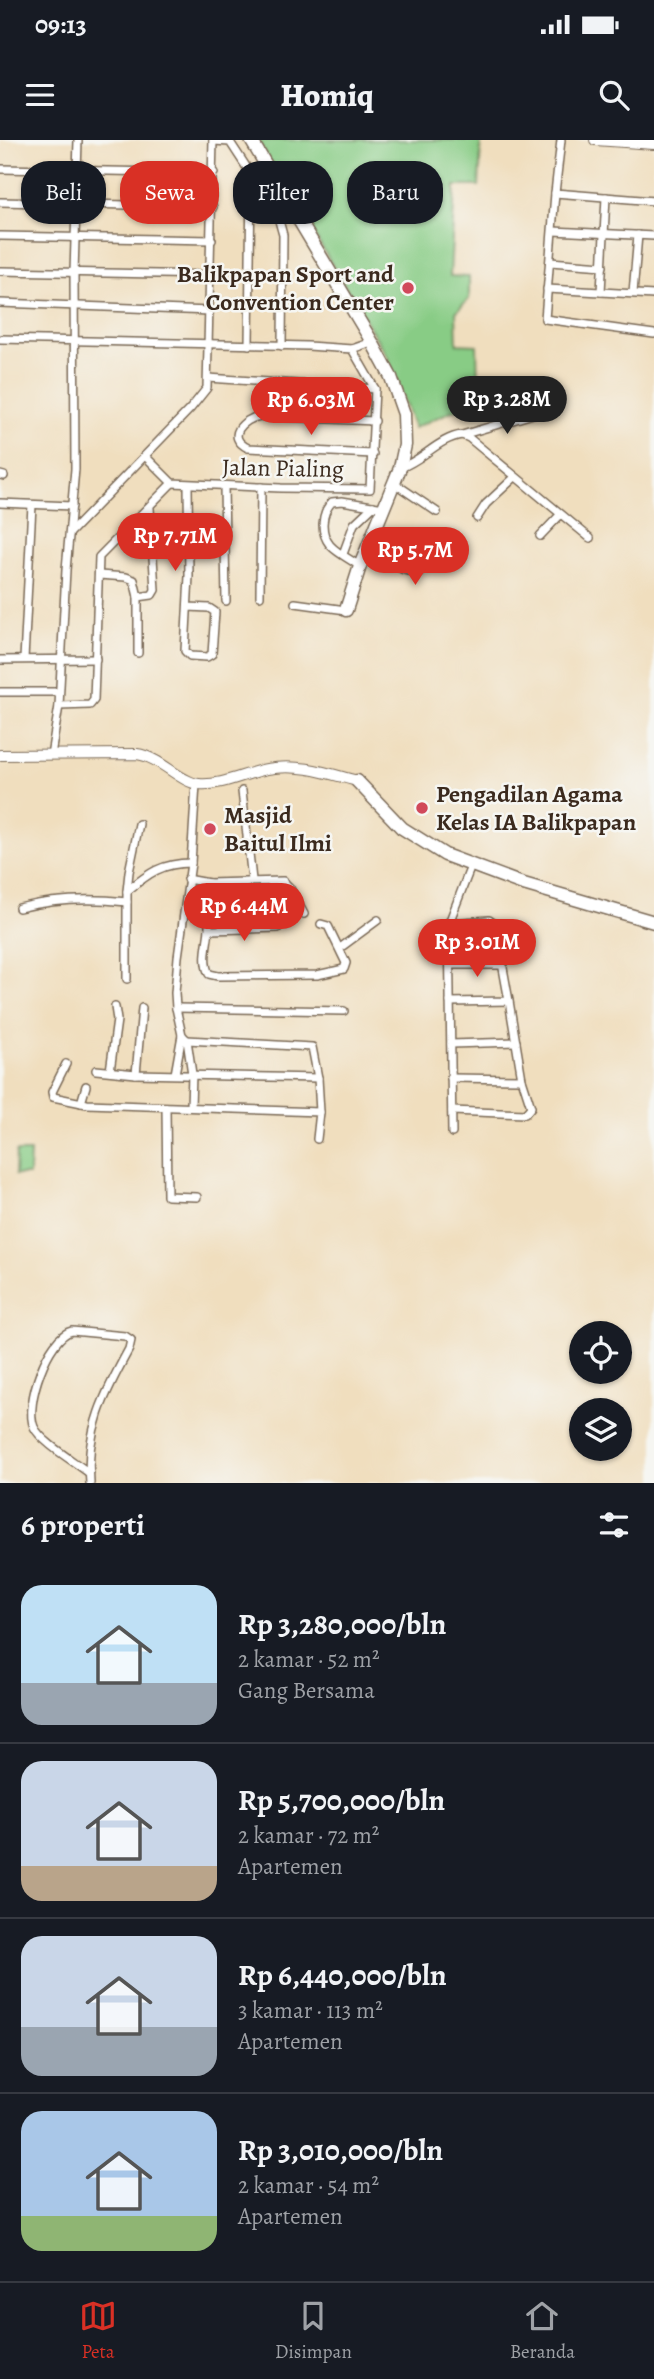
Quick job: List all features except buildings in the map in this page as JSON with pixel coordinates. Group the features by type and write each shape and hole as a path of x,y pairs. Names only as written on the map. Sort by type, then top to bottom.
{"highway":[{"path":"251,140 372,342 391,377 404,414 405,445 400,468 360,566 346,610"},
{"path":"357,781 382,809 412,836 471,866 654,922"}],"street":[{"path":"78,140 78,161"},
{"path":"561,140 545,318 654,334"},
{"path":"595,140 654,144"},
{"path":"214,161 213,141 230,142 242,161"},
{"path":"0,169 21,170"},
{"path":"555,193 654,201"},
{"path":"601,292 606,197"},
{"path":"0,202 21,203"},
{"path":"51,755 59,706 75,469 76,224"},
{"path":"69,534 203,394 208,378 210,344 212,224"},
{"path":"249,345 251,224"},
{"path":"281,224 282,345"},
{"path":"552,231 654,236"},
{"path":"633,293 638,235"},
{"path":"0,236 212,240"},
{"path":"550,262 603,266"},
{"path":"0,271 211,275"},
{"path":"547,289 654,295"},
{"path":"0,303 210,310"},
{"path":"0,339 352,349 372,342"},
{"path":"352,349 375,389"},
{"path":"208,378 375,389"},
{"name":"Jalan Pialing","path":"173,483 370,489 375,389"},
{"path":"400,468 421,458 450,437 462,436 543,411"},
{"path":"373,454 248,448 240,442 238,428 244,422 260,416 374,421"},
{"path":"462,436 469,438 590,538"},
{"path":"59,706 93,703 99,557 173,483 145,456"},
{"path":"477,518 486,504 515,477"},
{"path":"188,485 188,607 185,651 187,655 207,657 212,654 215,612 209,608 188,607"},
{"path":"224,486 226,601"},
{"path":"260,596 261,487"},
{"path":"370,489 386,499"},
{"path":"343,554 354,524 386,499"},
{"path":"360,566 331,546 327,538 323,526 327,507 332,502 386,499 436,512"},
{"path":"0,503 72,506"},
{"path":"24,659 32,505"},
{"path":"138,597 152,595 155,590 150,508"},
{"path":"540,536 560,514"},
{"path":"366,552 404,570 419,573 440,539"},
{"path":"99,575 134,580 138,597 138,653"},
{"path":"295,603 346,610"},
{"path":"0,660 96,659"},
{"path":"0,692 59,692"},
{"path":"0,755 144,755 196,784 224,781 265,769 290,766 357,781"},
{"path":"191,1106 192,1074 176,1008 177,957 191,863 196,784"},
{"path":"242,791 252,880"},
{"path":"127,979 127,891 139,824"},
{"path":"127,891 159,868 173,863 191,863"},
{"path":"452,1133 449,923 471,866"},
{"path":"187,879 209,883 283,881 290,888 303,914"},
{"path":"209,883 206,970 209,974 329,973 344,969 346,966 340,948 328,926 321,924"},
{"path":"19,908 88,898 127,902"},
{"path":"340,948 379,920"},
{"path":"449,923 493,921 500,945 522,1079 531,1107 526,1114 452,1111"},
{"path":"209,930 278,928"},
{"path":"450,945 500,945"},
{"path":"450,965 503,965"},
{"path":"450,1002 509,1002"},
{"path":"110,1071 117,1020 115,1007"},
{"path":"136,1073 142,1008"},
{"path":"176,1008 344,1010"},
{"path":"175,1074 185,1037"},
{"path":"185,1037 310,1046 313,1049 318,1078 320,1112 317,1139"},
{"path":"451,1044 516,1042"},
{"path":"66,1064 52,1095 81,1103 320,1112"},
{"path":"96,1070 318,1078"},
{"path":"451,1078 522,1079"},
{"path":"81,1103 86,1086"},
{"path":"166,1107 167,1196 197,1197"},
{"path":"89,1473 39,1435 33,1425 34,1390 53,1346 66,1332 72,1331 125,1336 131,1340 129,1349 103,1397 92,1435 90,1483"}],"green space":[{"name":"Balikpapan Sport and Convention Center","path":"257,140 481,140 479,186 455,186 450,276 469,277 469,299 456,312 457,344 477,345 478,391 472,402 414,428 387,356 308,224 333,224 333,161 270,161"},
{"path":"16,1152 30,1152 29,1175 15,1175"}],"place":[{"name":"Balikpapan Sport and Convention Center","path":"408,288"},
{"name":"Pengadilan Agama Kelas IA Balikpapan","path":"422,808"},
{"name":"Masjid Baitul Ilmi","path":"210,829"}]}
